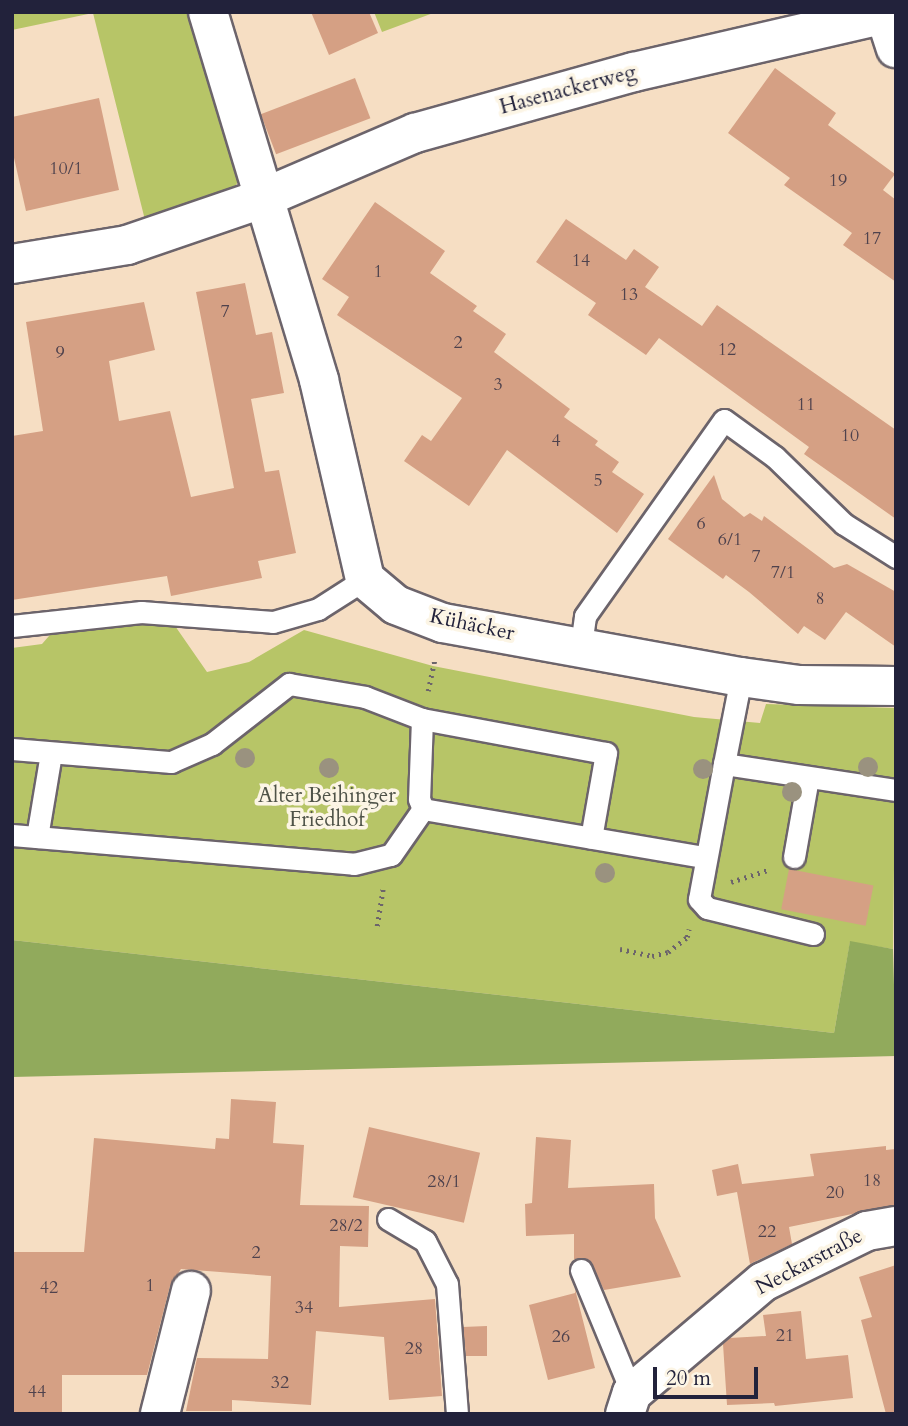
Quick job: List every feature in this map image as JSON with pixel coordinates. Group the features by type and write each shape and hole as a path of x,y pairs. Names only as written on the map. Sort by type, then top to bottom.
{"street":[{"path":"208,12 261,199 319,380 365,579"},
{"name":"Hasenackerweg","path":"12,264 127,245 261,199 415,133 634,72 888,25"},
{"name":"Kühäcker","path":"365,579 396,606 443,623 581,645 741,677 799,685 896,686"},
{"name":"Neckarstraße","path":"629,1404 763,1282 867,1231 896,1226"},
{"path":"160,1414 191,1292"}],"lane":[{"path":"581,645 585,616 724,420 775,457 844,524 896,557"},
{"path":"12,626 141,612 273,622 318,609 365,579"},
{"path":"741,677 699,893 707,908 813,934"},
{"path":"12,749 171,762 212,744 289,684 365,697 422,719 606,753 591,838"},
{"path":"422,719 419,799 423,808"},
{"path":"37,837 51,753"},
{"path":"724,764 896,790"},
{"path":"794,857 808,778"},
{"path":"423,808 704,857"},
{"path":"12,835 354,864 391,855 423,808"},
{"path":"388,1219 425,1241 447,1284 457,1414"},
{"name":"Neckarstraße","path":"581,1270 629,1404"}],"path":[{"path":"422,719 443,623"},
{"path":"620,949 652,956 668,953 687,937 699,893 762,874 794,857"},
{"path":"377,926 384,858"}],"green space":[{"path":"12,12 200,12 239,179 233,191 145,220 93,13 12,30"},
{"path":"374,12 436,12 382,32"},
{"name":"Alter Beihinger Friedhof","path":"173,623 207,672 249,662 304,630 433,666 694,717 760,723 766,704 896,708 893,949 850,942 834,1033 12,940 12,648 42,644 56,628"},
{"path":"12,940 834,1033 850,941 893,949 896,1056 12,1077"}],"building":[{"path":"311,12 369,12 378,33 329,55"},
{"path":"775,68 836,113 828,125 895,174 883,190 896,200 896,282 843,245 852,233 784,185 790,178 728,133"},
{"path":"355,78 370,118 276,154 261,114"},
{"path":"99,98 119,190 26,211 12,149 12,117"},
{"path":"375,202 445,251 430,273 477,306 473,311 506,334 494,352 570,409 564,417 598,441 595,445 619,462 612,472 644,494 617,533 507,450 469,506 404,461 422,435 431,441 462,398 337,315 349,297 322,279"},
{"path":"566,219 626,260 634,249 659,267 645,287 702,326 717,305 896,430 896,519 804,454 809,447 659,338 646,355 588,315 596,303 536,262"},
{"path":"245,283 256,335 272,332 284,393 251,399 265,472 279,470 296,553 258,561 262,578 171,596 167,576 12,600 12,436 43,431 26,322 144,302 155,350 109,361 119,421 170,411 191,497 234,488 196,292"},
{"path":"714,475 722,499 744,517 750,513 762,521 764,516 834,568 847,564 896,592 896,647 846,612 825,640 804,626 798,634 726,575 723,579 668,539"},
{"path":"789,869 873,885 866,926 781,909"},
{"path":"231,1099 276,1102 273,1143 304,1145 300,1205 369,1206 368,1247 340,1246 339,1307 435,1299 442,1396 389,1400 384,1337 316,1331 311,1405 232,1400 232,1411 186,1411 197,1358 268,1359 271,1276 181,1269 170,1286 147,1375 62,1375 62,1414 12,1414 12,1252 84,1252 94,1138 215,1149 216,1138 229,1139"},
{"path":"369,1127 480,1153 464,1223 353,1197"},
{"path":"536,1137 571,1140 568,1188 654,1184 655,1218 681,1277 604,1290 589,1260 574,1259 574,1234 526,1236 525,1204 532,1203"},
{"path":"886,1146 886,1150 896,1149 896,1205 789,1227 792,1244 750,1264 737,1192 717,1196 712,1170 738,1164 742,1184 814,1176 810,1154"},
{"path":"896,1265 896,1414 886,1414 861,1320 872,1317 859,1277"},
{"path":"575,1289 595,1368 548,1380 529,1305 575,1293"},
{"path":"801,1311 806,1359 848,1355 853,1398 775,1406 774,1403 727,1405 723,1344 730,1338 766,1336 763,1315"},
{"path":"487,1326 487,1356 466,1356 463,1327"}]}
